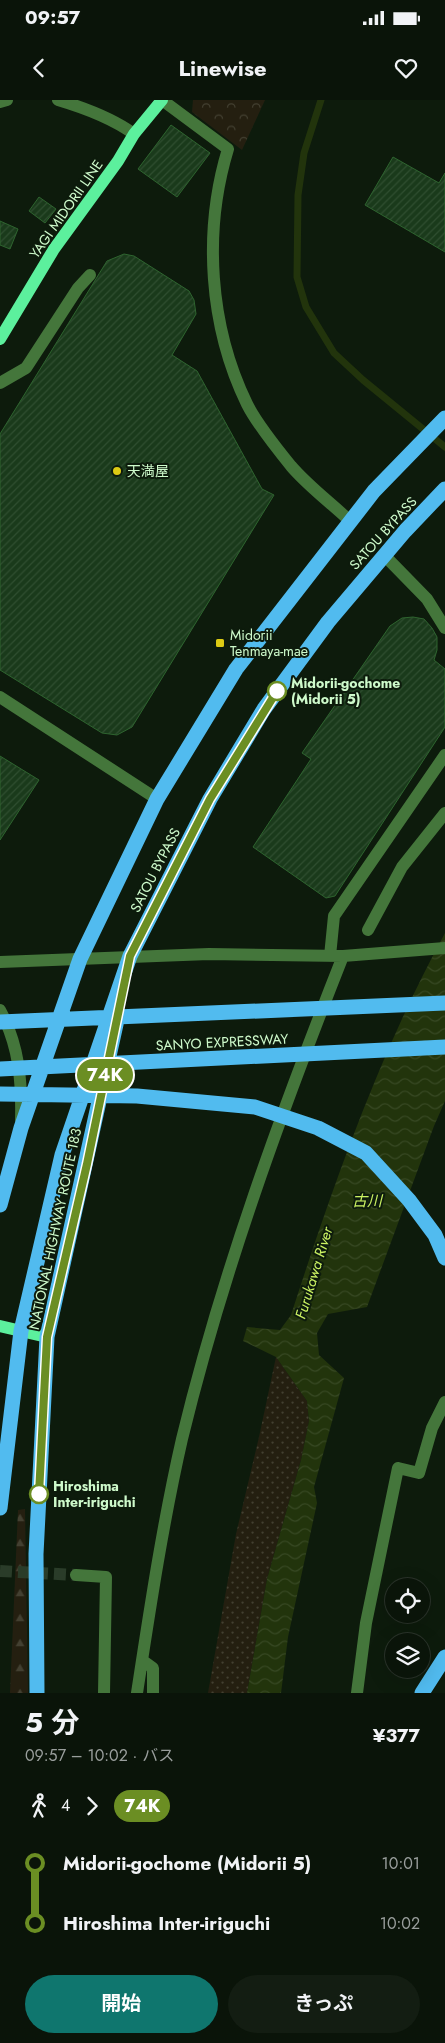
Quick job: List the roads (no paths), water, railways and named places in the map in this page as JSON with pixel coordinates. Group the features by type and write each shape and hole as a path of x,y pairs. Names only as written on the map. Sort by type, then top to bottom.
{"highway":[{"name":"SATOU BYPASS","path":"0,1205 21,1128 80,959 157,799 236,669 374,491 445,418"},
{"name":"SATOU BYPASS","path":"0,1508 21,1331 62,1155 130,956 210,799 264,709 328,622 405,531 445,489"},
{"name":"NATIONAL HIGHWAY ROUTE 183","path":"37,1693 36,1554 47,1337 87,1164 130,956"},
{"path":"275,1009 445,995"},
{"path":"0,1022 445,1003"},
{"name":"SANYO EXPRESSWAY","path":"0,1069 445,1047"},
{"path":"0,1094 137,1096 255,1107 318,1128 366,1153 409,1200 435,1234 445,1258"},
{"path":"422,1693 445,1657"},
{"path":"435,1693 445,1672"}],"main road":[{"name":"YAGI MIDORII LINE","path":"2,332 54,249 118,161 134,134 162,100"},
{"path":"0,1326 47,1337"}],"street":[{"path":"0,102 7,100"},
{"path":"58,100 104,117 134,134"},
{"path":"162,100 228,149 219,178 212,235 216,296 228,356 248,406 292,467 350,521"},
{"path":"0,382 26,368 78,288 90,275"},
{"path":"384,555 427,599 445,628"},
{"path":"0,697 157,799"},
{"path":"137,1693 151,1602 182,1439 234,1253 337,956 334,916 445,755"},
{"path":"368,930 402,867 445,813"},
{"path":"0,962 130,956 337,956 445,948"},
{"path":"0,1010 12,1034 18,1059 22,1087 21,1128"},
{"path":"357,1693 366,1623 398,1468 419,1473 432,1428 445,1402"},
{"path":"76,1575 106,1577 104,1693"},
{"path":"142,1660 153,1668 154,1693"}],"water":[{"name":"古川","path":"445,933 445,1101 367,1307 328,1314 317,1333 319,1355 344,1378 314,1487 317,1503 288,1637 281,1693 247,1693 267,1579 301,1460 309,1421 307,1401 276,1357 243,1341 247,1327 280,1330 291,1315 323,1217 378,1073 421,979"}],"waterway":[{"path":"321,100 304,153 298,195 297,277 306,307 334,353 363,380 445,447"}],"tunnel":[{"path":"0,1571 76,1575"}],"place":[{"name":"天満屋","path":"117,471"},
{"name":"Midorii Tenmaya-mae","path":"220,643"},
{"name":"Midorii-gochome (Midorii 5)","path":"277,691"},
{"name":"Hiroshima Inter-iriguchi","path":"39,1494"}],"water label":[{"name":"Furukawa River","path":"314,1273"}]}
